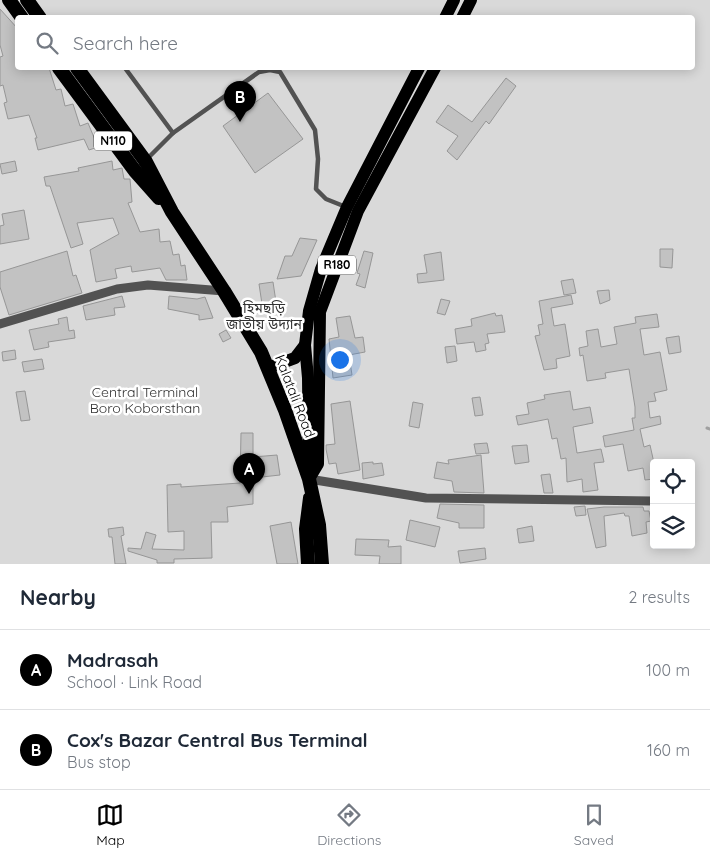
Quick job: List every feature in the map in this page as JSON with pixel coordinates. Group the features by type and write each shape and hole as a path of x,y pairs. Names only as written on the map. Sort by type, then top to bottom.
{"highway":[{"path":"10,0 20,15"},
{"path":"27,0 38,15"},
{"name":"Kalatali Road","path":"60,70 135,171 172,212"},
{"name":"Kalatali Road","path":"78,70 146,162 172,212 224,291 268,368 309,479 311,496"},
{"name":"N110","path":"308,564 306,529 311,496"},
{"name":"N110","path":"311,496 319,525 322,564"}],"main road":[{"path":"446,15 454,0"},
{"path":"464,15 471,0"},
{"name":"R180","path":"309,479 308,378 305,345 309,311 321,269 347,207 418,70"},
{"name":"R180","path":"309,479 318,464 320,312 358,211 434,70"},
{"path":"268,368 295,358 305,345"}],"street":[{"path":"1,323 117,289 148,286 224,291"},
{"path":"309,479 426,498 650,501"}],"lane":[{"path":"126,70 173,133"},
{"path":"135,171 173,133 259,72 270,70 280,72 315,130 318,159 316,189 326,199 347,207"}],"green space":[{"name":"হিমছড়ি জাতীয় উদ্যান","path":"0,0 710,0 710,564 0,564"}],"building":[{"path":"0,9 15,26 15,70 50,70 56,90 61,89 65,106 73,104 80,126 88,123 98,147 89,150 84,139 38,150 35,138 37,138 29,115 8,119 4,103 7,102 3,85 0,86 0,57 3,56 0,45"},
{"path":"506,78 516,86 489,124 486,121 457,160 447,151 458,136 436,122 448,105 472,122"},
{"path":"268,93 303,139 255,173 223,126"},
{"path":"15,161 17,171 2,174 0,164"},
{"path":"112,161 113,170 122,168 124,179 130,179 132,202 128,203 140,232 159,229 160,242 170,241 173,255 179,254 181,266 185,265 187,280 166,280 160,268 132,272 131,266 115,269 117,278 96,282 90,250 119,234 113,218 77,223 83,244 71,248 50,186 46,186 44,177 79,171 78,168"},
{"path":"24,210 29,239 0,244 0,226 4,225 2,214"},
{"path":"300,238 317,240 301,276 277,279 285,256 292,256"},
{"path":"660,249 673,249 672,268 660,267"},
{"path":"67,251 73,276 76,275 82,293 9,315 0,287 0,272"},
{"path":"364,251 373,253 365,288 356,285 360,274 357,273"},
{"path":"441,252 444,280 418,283 417,274 427,273 424,255"},
{"path":"573,279 576,293 564,295 561,281"},
{"path":"273,282 276,302 262,304 259,284"},
{"path":"609,290 610,300 600,304 597,291"},
{"path":"571,295 573,304 551,308 554,326 565,324 570,356 556,359 557,368 544,370 535,336 540,335 538,325 543,324 539,301"},
{"path":"122,296 125,307 114,308 115,315 86,320 83,306"},
{"path":"169,296 197,299 205,297 213,318 199,320 199,315 168,309"},
{"path":"441,299 450,301 445,315 437,313"},
{"path":"495,313 496,316 502,315 505,332 487,334 489,343 485,344 486,350 476,352 474,342 457,344 455,329 472,326 471,319"},
{"path":"657,314 659,327 640,329 644,355 660,352 667,390 654,393 656,401 648,402 650,418 660,416 661,424 640,429 644,447 650,445 653,459 650,459 650,479 645,480 643,468 628,471 623,444 605,447 603,436 634,430 632,418 635,418 635,407 629,369 605,373 606,378 587,381 583,355 580,356 579,348 588,346 586,331 598,329 601,347 617,344 614,327 636,323 635,317"},
{"path":"350,316 355,338 363,337 365,352 349,355 352,375 333,378 329,339 339,337 336,318"},
{"path":"67,317 69,331 74,330 75,338 48,342 49,347 34,350 29,330 59,324 58,319"},
{"path":"226,330 231,338 223,342 219,334"},
{"path":"679,336 681,352 669,354 666,338"},
{"path":"455,346 457,361 447,363 445,347"},
{"path":"15,350 16,359 3,361 2,352"},
{"path":"42,359 44,369 24,372 22,362"},
{"path":"25,391 30,420 21,421 16,392"},
{"path":"570,391 573,410 590,407 593,423 573,427 577,453 601,449 604,462 594,463 598,490 583,492 582,479 567,482 566,458 561,459 557,438 552,439 548,419 518,425 516,416 529,414 527,403 545,399 544,395"},
{"path":"480,397 483,415 475,416 472,398"},
{"path":"350,401 360,470 338,474 336,463 329,464 326,449 326,445 335,444 331,404"},
{"path":"413,402 423,404 419,428 409,426"},
{"path":"241,433 253,433 253,457 277,455 280,475 253,478 253,504 227,507 228,522 211,522 212,558 174,559 174,563 157,563 157,560 128,551 128,548 141,549 146,532 156,535 152,549 184,550 184,531 168,532 167,485 181,484 181,487 240,483"},
{"path":"487,443 489,453 476,454 474,444"},
{"path":"527,445 529,462 515,464 512,446"},
{"path":"481,455 484,493 454,492 452,481 434,478 437,462 449,464 448,460"},
{"path":"373,462 373,464 382,463 384,475 363,479 362,463"},
{"path":"550,474 553,493 544,493 541,475"},
{"path":"440,504 484,505 484,528 459,528 459,523 437,518"},
{"path":"585,506 586,515 576,516 574,507"},
{"path":"643,507 644,511 649,511 650,516 650,521 646,522 647,533 632,536 629,516 625,516 624,513 604,516 606,546 596,548 587,509"},
{"path":"410,520 440,527 435,547 406,540"},
{"path":"291,522 298,564 277,564 270,526"},
{"path":"532,526 534,541 519,543 517,529"},
{"path":"123,527 124,535 121,536 126,564 115,564 112,537 109,537 108,529"},
{"path":"356,539 389,540 388,547 401,546 401,564 379,564 380,556 355,555"},
{"path":"485,548 486,559 460,563 458,551"}],"place":[{"name":"Cox's Bazar Central Bus Terminal","path":"240,122"},
{"name":"Madrasah","path":"249,494"}],"park label":[{"name":"Central Terminal Boro Koborsthan","path":"145,400"}]}
